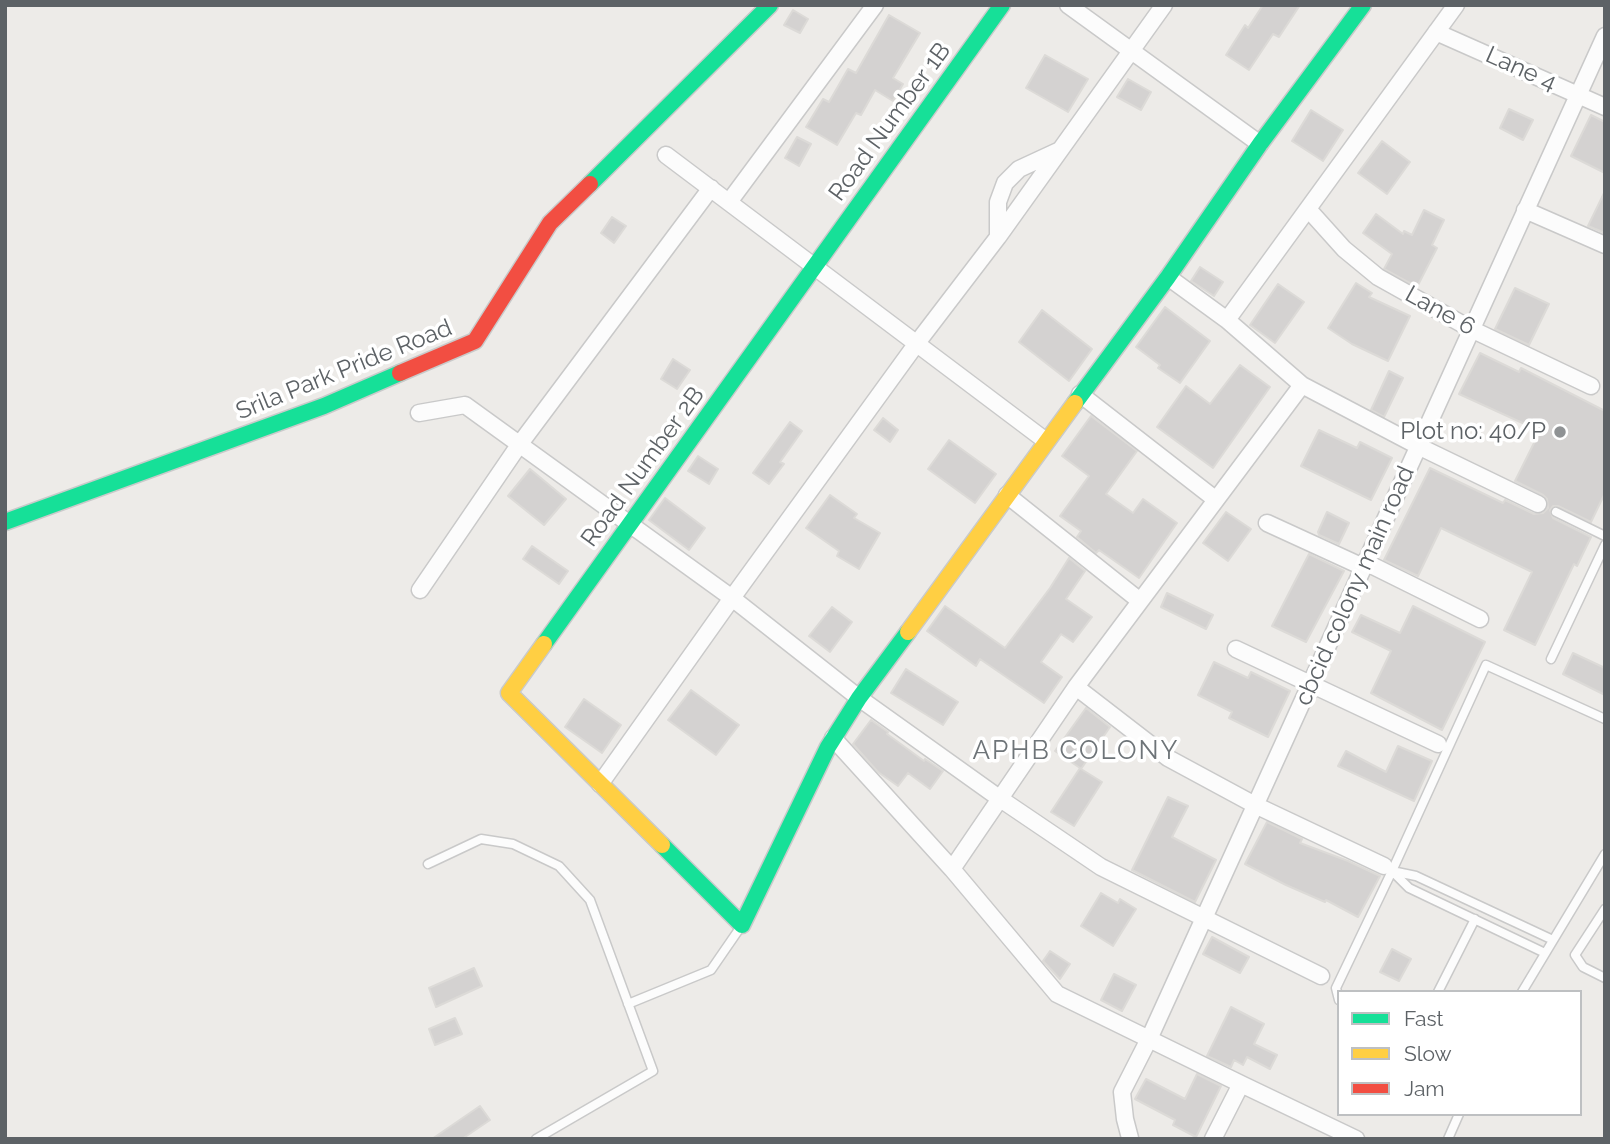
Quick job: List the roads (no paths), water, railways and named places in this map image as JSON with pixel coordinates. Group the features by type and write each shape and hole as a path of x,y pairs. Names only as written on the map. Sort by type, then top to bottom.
{"street":[{"name":"Srila Park Pride Road","path":"5,522 324,407 475,341 550,223 770,5"},
{"path":"730,202 875,5"},
{"name":"Road Number 1B","path":"814,266 1002,5"},
{"path":"1068,5 1260,144"},
{"path":"1164,5 998,237 917,343 732,598 600,784 742,925 833,738 859,698 1168,277 1260,144 1363,5"},
{"path":"1227,320 1456,5"},
{"name":"Lane 4","path":"1436,32 1605,107"},
{"name":"cbcid colony main road","path":"1130,1138 1122,1092 1204,919 1605,36"},
{"path":"998,237 998,202 1005,183 1019,169 1060,150"},
{"path":"666,155 1046,441"},
{"path":"420,590 519,445 711,188"},
{"name":"Lane 6","path":"1308,209 1344,249 1378,277 1471,329 1591,386"},
{"path":"1525,210 1605,244"},
{"name":"Road Number 2B","path":"600,784 509,694 814,266"},
{"path":"1168,277 1227,320 1302,385 1418,446 1538,504"},
{"path":"952,869 1076,687 1302,385"},
{"path":"1080,394 1215,499"},
{"path":"419,413 466,405 732,598 859,698 1101,867 1321,976"},
{"path":"1007,495 1140,601"},
{"path":"1267,523 1480,619"},
{"path":"1236,649 1438,744"},
{"path":"1076,687 1168,758 1255,805 1388,868"},
{"path":"833,738 952,869 1057,994 1356,1139"},
{"path":"1213,1139 1241,1084"}],"lane":[{"path":"1556,512 1605,536"},
{"path":"1551,659 1605,545"},
{"path":"1337,992 1336,988 1388,868 1486,665 1605,719"},
{"path":"428,864 481,839 513,844 559,866 590,900 653,1071 536,1139"},
{"path":"1523,990 1605,854"},
{"path":"1388,868 1409,888 1545,953"},
{"path":"1388,868 1416,876 1553,940"},
{"path":"1605,909 1575,956 1583,967 1605,978"},
{"path":"1439,990 1475,919"},
{"path":"628,1004 711,970 742,925"},
{"path":"1448,1139 1458,1116"}],"place":[{"name":"Plot no: 40/P","path":"1560,432"}],"district":[{"name":"APHB COLONY","path":"1076,751"}]}
